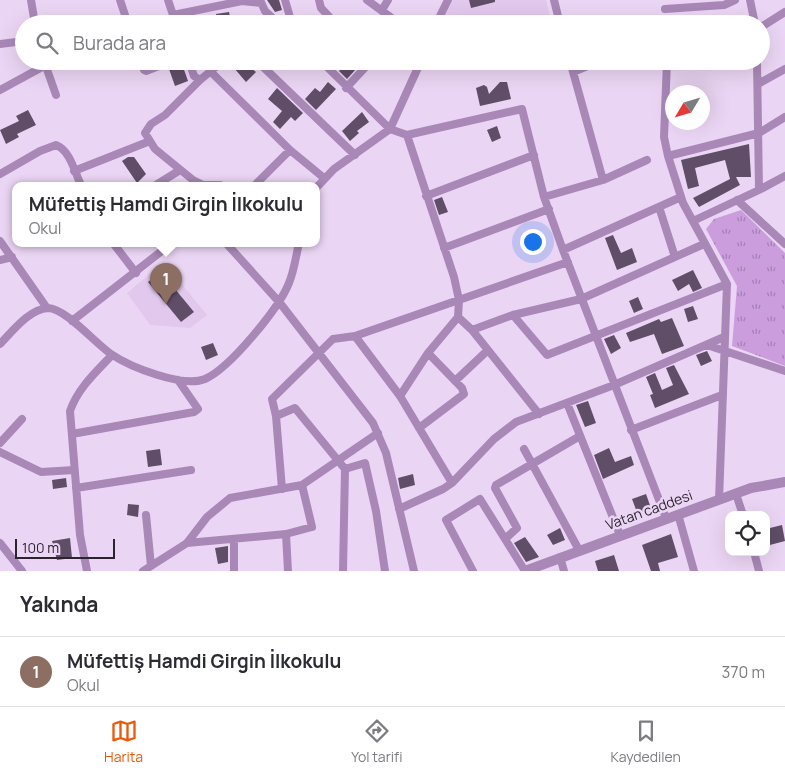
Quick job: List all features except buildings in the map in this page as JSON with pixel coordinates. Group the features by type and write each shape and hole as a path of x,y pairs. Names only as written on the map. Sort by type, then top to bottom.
{"street":[{"path":"31,0 34,15"},
{"path":"120,0 125,15"},
{"path":"168,0 173,15 242,1 261,1 269,15"},
{"path":"285,0 289,15"},
{"path":"319,0 321,8 328,15"},
{"path":"367,0 388,15"},
{"path":"382,10 388,0"},
{"path":"440,15 448,0"},
{"path":"554,0 558,15"},
{"path":"665,9 724,5 735,0"},
{"path":"750,0 753,15"},
{"path":"770,21 785,12"},
{"path":"0,44 15,42"},
{"path":"758,84 785,69"},
{"path":"0,90 33,70"},
{"path":"47,70 56,95"},
{"path":"192,70 194,76 200,80"},
{"path":"266,70 355,155"},
{"path":"329,70 390,129 407,135 522,109 548,209 666,518"},
{"path":"346,88 363,70"},
{"path":"320,183 324,178 390,129 417,70"},
{"path":"579,70 574,72 603,180"},
{"path":"667,70 664,137 668,156 681,197 704,244 727,284 719,500"},
{"path":"757,70 758,190"},
{"path":"197,182 155,150 145,133 151,124 165,115 210,71 290,150 324,178"},
{"path":"668,156 759,133 785,117"},
{"path":"400,396 428,353 458,317 459,300 407,135"},
{"path":"74,171 150,141"},
{"path":"0,174 40,151 56,145 61,147 68,156 80,182"},
{"path":"258,182 290,150"},
{"path":"426,196 534,155"},
{"path":"544,197 603,180 647,160"},
{"path":"161,182 180,170"},
{"path":"693,220 785,176"},
{"path":"563,250 681,197"},
{"path":"737,200 785,244"},
{"path":"659,207 675,257"},
{"path":"444,248 548,209"},
{"path":"0,241 47,308 58,311 72,321 112,355 142,369 178,380 193,381 205,379 231,360 280,303 290,282 298,247"},
{"path":"472,330 513,315 581,299 704,244"},
{"path":"117,247 136,273"},
{"path":"72,321 167,247"},
{"path":"230,247 280,303 348,390 378,433 386,453 414,571"},
{"path":"0,260 12,257"},
{"path":"282,488 276,416 272,399 334,338 355,336 568,262"},
{"path":"513,315 547,355 727,284"},
{"path":"0,344 26,318 47,308"},
{"path":"458,317 472,330 539,414"},
{"path":"355,336 400,396 452,483"},
{"path":"399,509 443,490 494,439 516,422 614,385 724,337"},
{"path":"707,345 785,371"},
{"path":"455,381 488,350"},
{"path":"419,428 464,394 462,388 428,353"},
{"path":"87,571 80,535 70,411 74,399 112,355"},
{"path":"72,434 194,412 198,409 178,380"},
{"path":"631,430 722,395"},
{"path":"567,403 620,535"},
{"path":"276,416 295,408 345,469 343,571"},
{"path":"0,443 22,419"},
{"path":"143,571 188,543 207,517 230,498 302,485 378,433"},
{"path":"505,539 514,533 517,528 495,488 496,485 580,436"},
{"path":"524,449 579,550"},
{"path":"0,452 41,472 74,470"},
{"path":"345,469 365,462 376,511 385,571"},
{"path":"76,488 191,470"},
{"name":"Vatan caddesi","path":"525,571 736,494 785,482"},
{"path":"188,543 286,534 312,527 302,485"},
{"path":"736,494 742,511"},
{"path":"473,571 446,520 480,499 525,571"},
{"path":"678,514 694,571"},
{"path":"146,515 151,566"},
{"path":"286,534 288,571"},
{"path":"234,540 234,571"},
{"path":"0,543 22,571"},
{"path":"755,556 759,571"},
{"path":"560,557 564,571"}],"shaded area":[{"path":"453,0 546,0 550,15 446,15"},
{"path":"164,262 207,315 190,328 150,325 127,293"}],"green space":[{"path":"741,210 785,253 785,366 732,346 737,286 706,229 714,219"}],"place":[{"name":"Müfettiş Hamdi Girgin İlkokulu","path":"166,304"}]}
